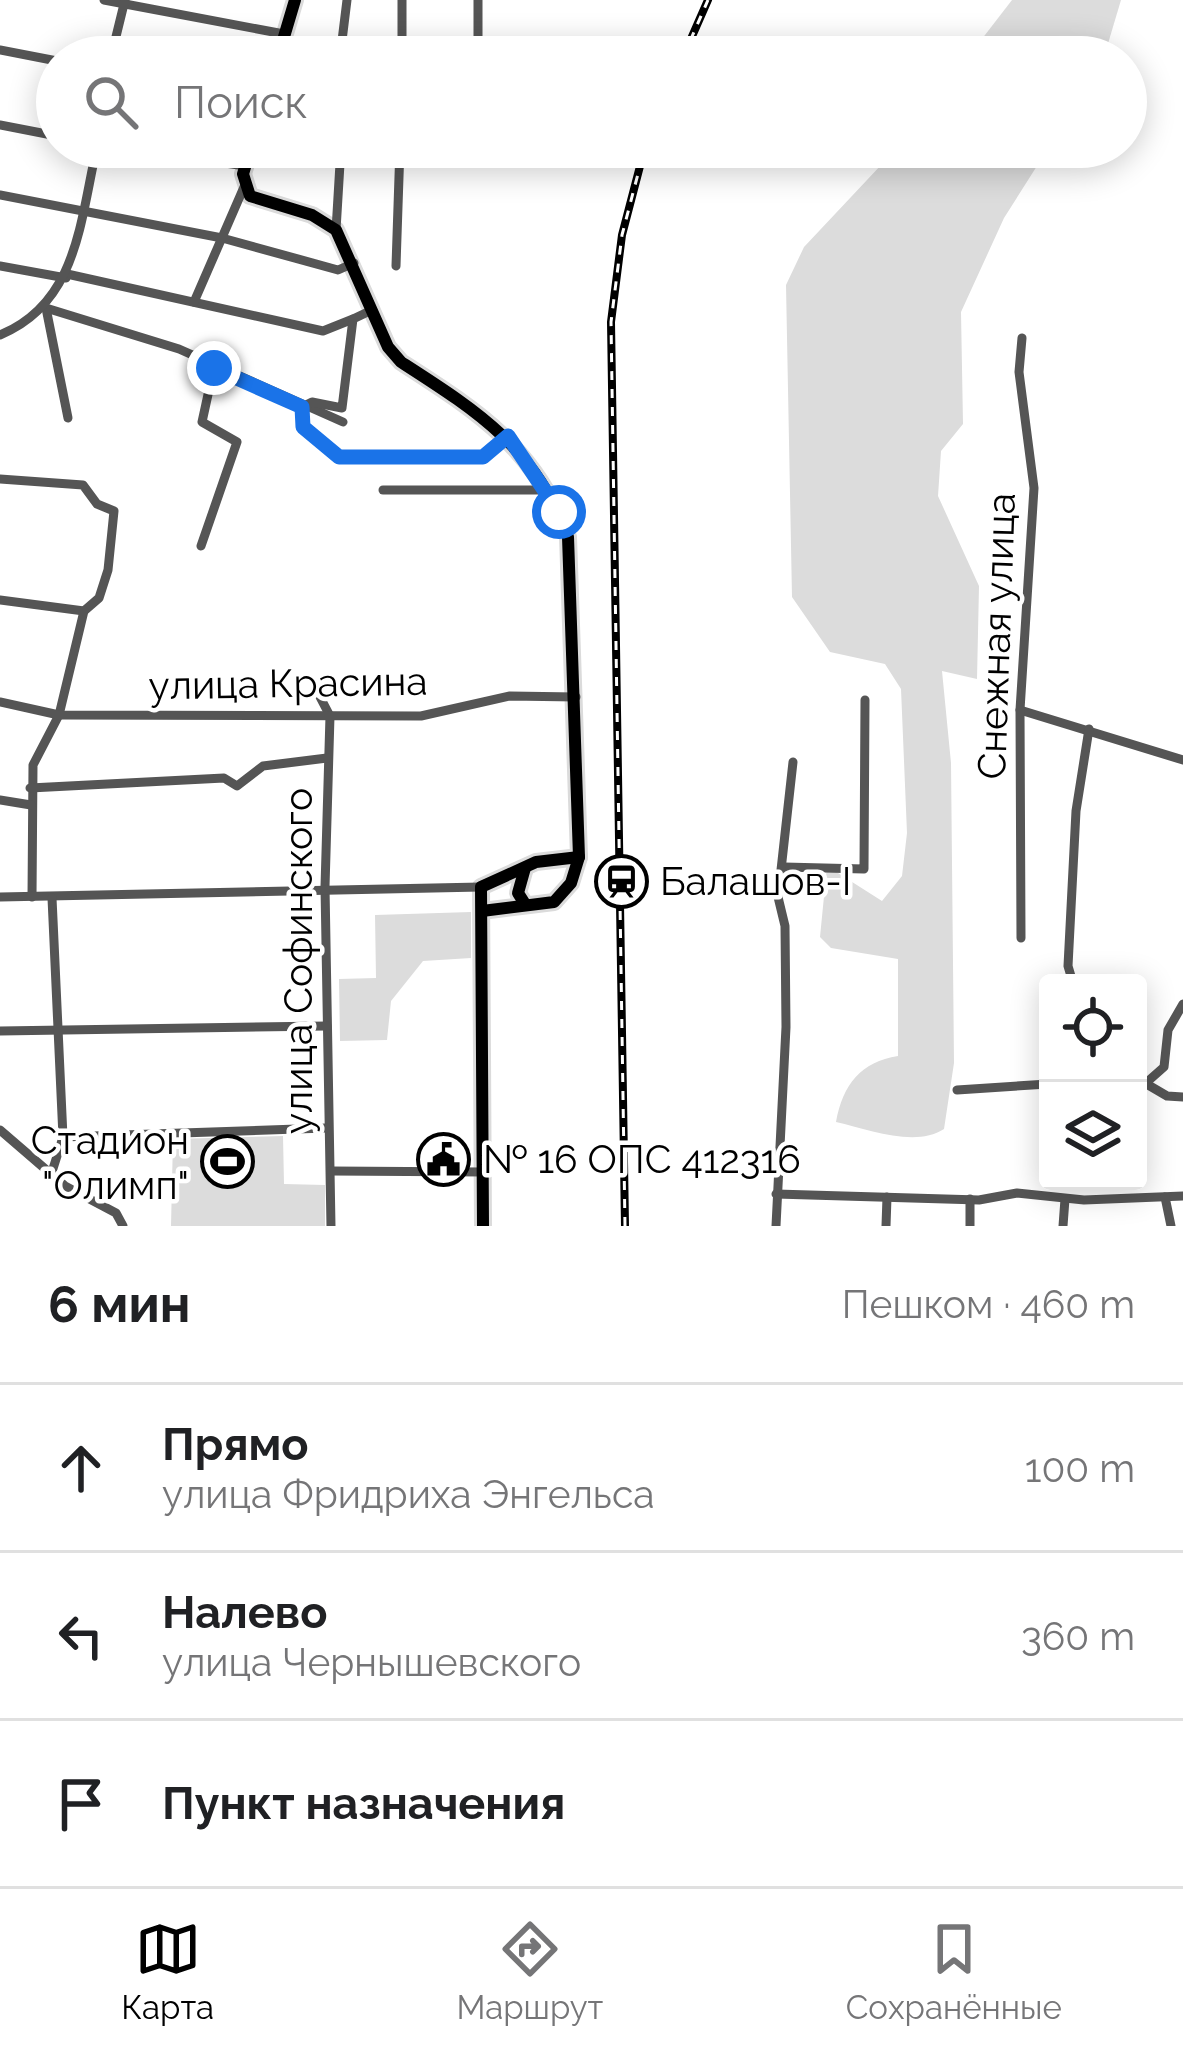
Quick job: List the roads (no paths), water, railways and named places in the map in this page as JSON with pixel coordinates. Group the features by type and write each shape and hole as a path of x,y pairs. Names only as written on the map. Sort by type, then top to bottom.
{"main road":[{"path":"284,34 295,0"},
{"path":"245,168 244,187 262,203 312,214 336,230 401,362 508,436 559,512 572,562 579,857 562,896 554,902 482,911"},
{"path":"483,1226 481,887 526,867 579,857"},
{"path":"525,904 518,893 526,867"}],"street":[{"path":"104,0 284,34"},
{"path":"343,36 347,0"},
{"path":"402,0 402,36"},
{"path":"478,0 478,36"},
{"path":"116,36 124,2"},
{"path":"0,50 36,58"},
{"path":"0,125 36,132"},
{"path":"0,335 46,308 66,276 92,168"},
{"path":"336,230 337,168"},
{"path":"396,266 399,168"},
{"path":"194,302 244,187"},
{"path":"0,195 222,238 338,270 354,263"},
{"path":"0,266 323,331 372,310"},
{"path":"46,308 179,349 343,422"},
{"path":"46,308 68,418"},
{"path":"302,407 312,402 342,408 353,319"},
{"name":"Снежная улица","path":"1021,938 1021,710 1034,488 1019,372 1022,338"},
{"path":"201,546 237,442 202,422 214,368"},
{"path":"302,407 303,427 339,457 483,457 508,436"},
{"path":"0,479 83,485 97,504 115,511 108,570 98,598 84,611 59,715 33,765 32,897"},
{"path":"383,490 545,490"},
{"path":"0,600 84,611"},
{"name":"улица Красина","path":"0,702 59,715 421,716 510,697 576,697"},
{"path":"320,698 330,716"},
{"path":"784,866 864,869 866,700"},
{"path":"1021,710 1183,760"},
{"name":"улица Софинского","path":"330,716 326,1129 331,1226"},
{"path":"1070,974 1076,811 1089,730"},
{"path":"30,788 224,778 237,786 263,766 327,758"},
{"path":"776,1226 786,948 778,897 793,762"},
{"path":"0,800 31,805"},
{"path":"0,897 481,887"},
{"path":"51,1175 63,1136 52,898"},
{"path":"1147,1077 1164,1067 1168,1030 1183,1004"},
{"path":"0,1030 327,1026"},
{"path":"1145,1082 1167,1096 1183,1097"},
{"path":"958,1090 1039,1085"},
{"path":"63,1136 326,1129"},
{"path":"0,1130 51,1175 116,1213 123,1226"},
{"path":"331,1171 483,1172"},
{"path":"776,1194 970,1199 1017,1193 1065,1199 1183,1196"},
{"path":"886,1226 887,1197"},
{"path":"1165,1197 1171,1226"},
{"path":"970,1199 970,1226"},
{"path":"1063,1226 1065,1199"}],"railway":[{"path":"692,36 708,0"},
{"path":"625,1226 611,322 622,235 640,168"}],"place":[{"name":"Балашов-I","path":"621,881"},
{"name":"№ 16 ОПС 412316","path":"444,1159"},
{"name":"Стадион \"Олимп\"","path":"228,1162"}]}
